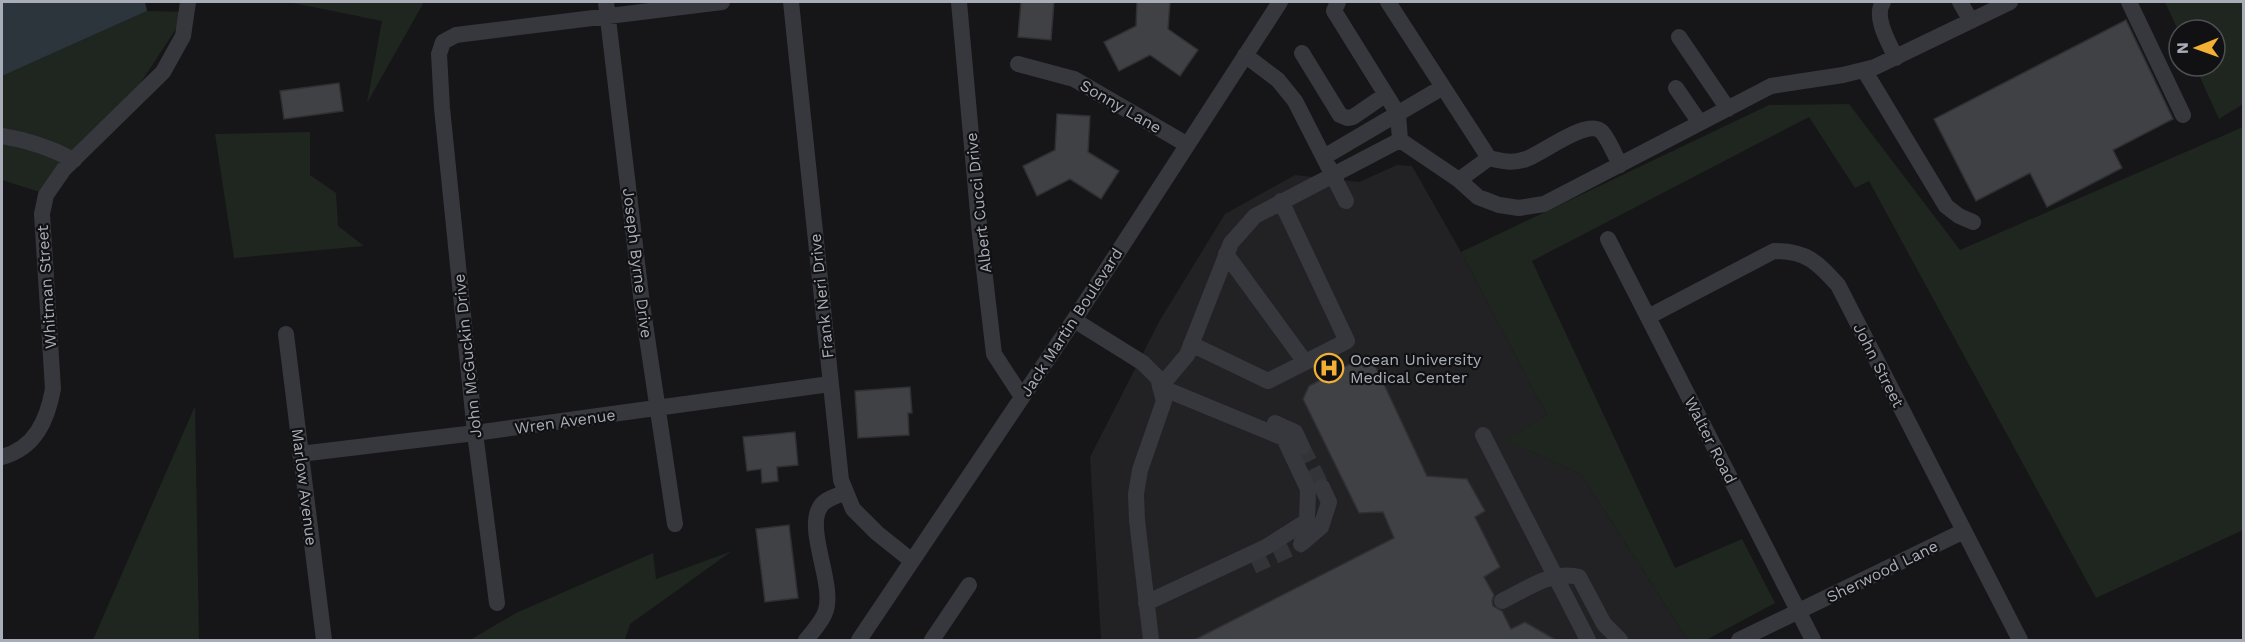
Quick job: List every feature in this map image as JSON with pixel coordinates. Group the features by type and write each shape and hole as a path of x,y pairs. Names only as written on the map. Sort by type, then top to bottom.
{"street":[{"name":"Whitman Street","path":"2,457 22,448 35,438 50,406 53,389 42,214 46,195 64,170 163,72 183,36 188,2"},
{"path":"607,8 722,2"},
{"name":"Frank Neri Drive","path":"791,2 841,480 853,509 877,533 912,561"},
{"name":"Albert Cucci Drive","path":"959,2 980,235 994,354 1022,398"},
{"name":"Jack Martin Boulevard","path":"859,640 1074,320 1280,2"},
{"path":"1338,2 1334,11 1398,114 1400,140"},
{"path":"1388,2 1490,158 1506,162 1525,160 1581,130 1592,128 1601,131 1620,165"},
{"path":"1960,2 1971,21"},
{"path":"1400,140 1459,180 1478,196 1499,205 1519,208 1544,204 1771,86 1864,70 1896,58 2010,2"},
{"path":"2129,2 2183,115"},
{"path":"1882,4 1882,27 1896,58"},
{"name":"John McGuckin Drive","path":"497,603 475,433 442,108 439,54 443,42 456,35 607,8"},
{"name":"Joseph Byrne Drive","path":"607,8 642,304 675,524"},
{"path":"1678,37 1728,109"},
{"path":"1302,53 1340,115 1347,118 1353,117 1385,94"},
{"path":"1245,55 1278,80 1295,101 1346,201"},
{"name":"Sonny Lane","path":"1018,64 1074,79 1186,144"},
{"path":"1864,70 1946,206 1959,216 1973,222"},
{"path":"1324,157 1443,87"},
{"path":"1676,88 1700,123"},
{"path":"2,136 55,150 74,160"},
{"path":"1160,387 1187,355 1231,243 1255,216 1400,140"},
{"path":"1459,180 1490,158"},
{"path":"1191,344 1268,381 1347,341 1281,201"},
{"name":"Walter Road","path":"1608,239 1813,640"},
{"name":"John Street","path":"1648,317 1774,252 1792,251 1819,264 1838,285 2020,640"},
{"path":"1227,254 1305,362"},
{"path":"1074,320 1143,363 1158,378 1164,401 1140,470 1136,494 1151,640"},
{"name":"Marlow Avenue","path":"286,334 324,640"},
{"name":"Wren Avenue","path":"300,454 475,433 830,384"},
{"path":"1146,603 1266,547 1307,521 1308,489 1284,438 1160,387"},
{"path":"1260,428 1275,423 1295,432 1302,447"},
{"path":"1482,435 1588,640"},
{"path":"1301,544 1321,527 1329,502 1322,487"},
{"path":"806,640 822,619 827,608 827,592 817,526 818,509 826,501 846,492"},
{"name":"Sherwood Lane","path":"1739,640 1964,531"},
{"path":"1189,584 1206,584 1228,578 1253,566"},
{"path":"1502,601 1554,575 1566,574 1579,577 1604,624 1620,640"},
{"path":"932,640 969,585"}],"shaded area":[{"path":"2,2 145,2 147,11 2,76"},
{"path":"288,2 424,2 367,103 382,21"},
{"path":"2165,2 2243,2 2243,104 2219,119 2200,78 2227,78 2227,18 2172,18"},
{"path":"147,11 187,12 123,110 49,195 2,180 2,76"},
{"path":"1849,104 1960,250 2243,127 2243,530 2096,598 1869,181 1855,188 1809,117 1532,261 1675,568 1742,539 1775,603 1706,640 1688,640 1581,474 1505,440 1547,415 1461,252 1769,105"},
{"path":"310,132 310,175 336,193 338,226 364,246 234,258 215,134"},
{"name":"Ocean University Medical Center","path":"1397,165 1412,166 1461,252 1547,415 1506,440 1581,474 1688,640 1101,640 1090,457 1160,320 1225,214 1295,175 1359,182"},
{"path":"195,406 199,640 93,640"},
{"path":"732,551 630,624 625,640 470,640 516,613 653,553 656,579"}],"building":[{"path":"1021,2 1054,2 1051,40 1018,37"},
{"path":"1137,2 1170,2 1168,29 1198,50 1180,76 1150,55 1119,71 1104,42 1136,26"},
{"path":"2126,20 2173,119 2113,150 2122,168 2047,207 2030,173 1976,201 1934,119"},
{"path":"339,83 343,111 284,119 280,91"},
{"path":"1057,114 1090,116 1088,152 1119,171 1101,199 1070,179 1037,196 1023,166 1055,150"},
{"name":"Ocean University Medical Center","path":"1359,359 1364,367 1374,363 1427,476 1467,479 1485,511 1475,517 1500,567 1484,577 1494,595 1493,606 1502,611 1511,629 1525,622 1556,640 1194,640 1394,538 1383,512 1359,513 1303,399 1309,386"},
{"path":"910,387 912,413 908,413 909,435 858,438 855,391"},
{"path":"795,432 798,465 777,467 778,481 762,483 761,469 747,471 743,437"},
{"path":"789,525 798,598 765,602 756,529"}],"tunnel":[{"path":"1302,447 1322,487"},
{"path":"1253,566 1301,544"}],"place":[{"name":"Ocean University Medical Center","path":"1329,368"}]}
